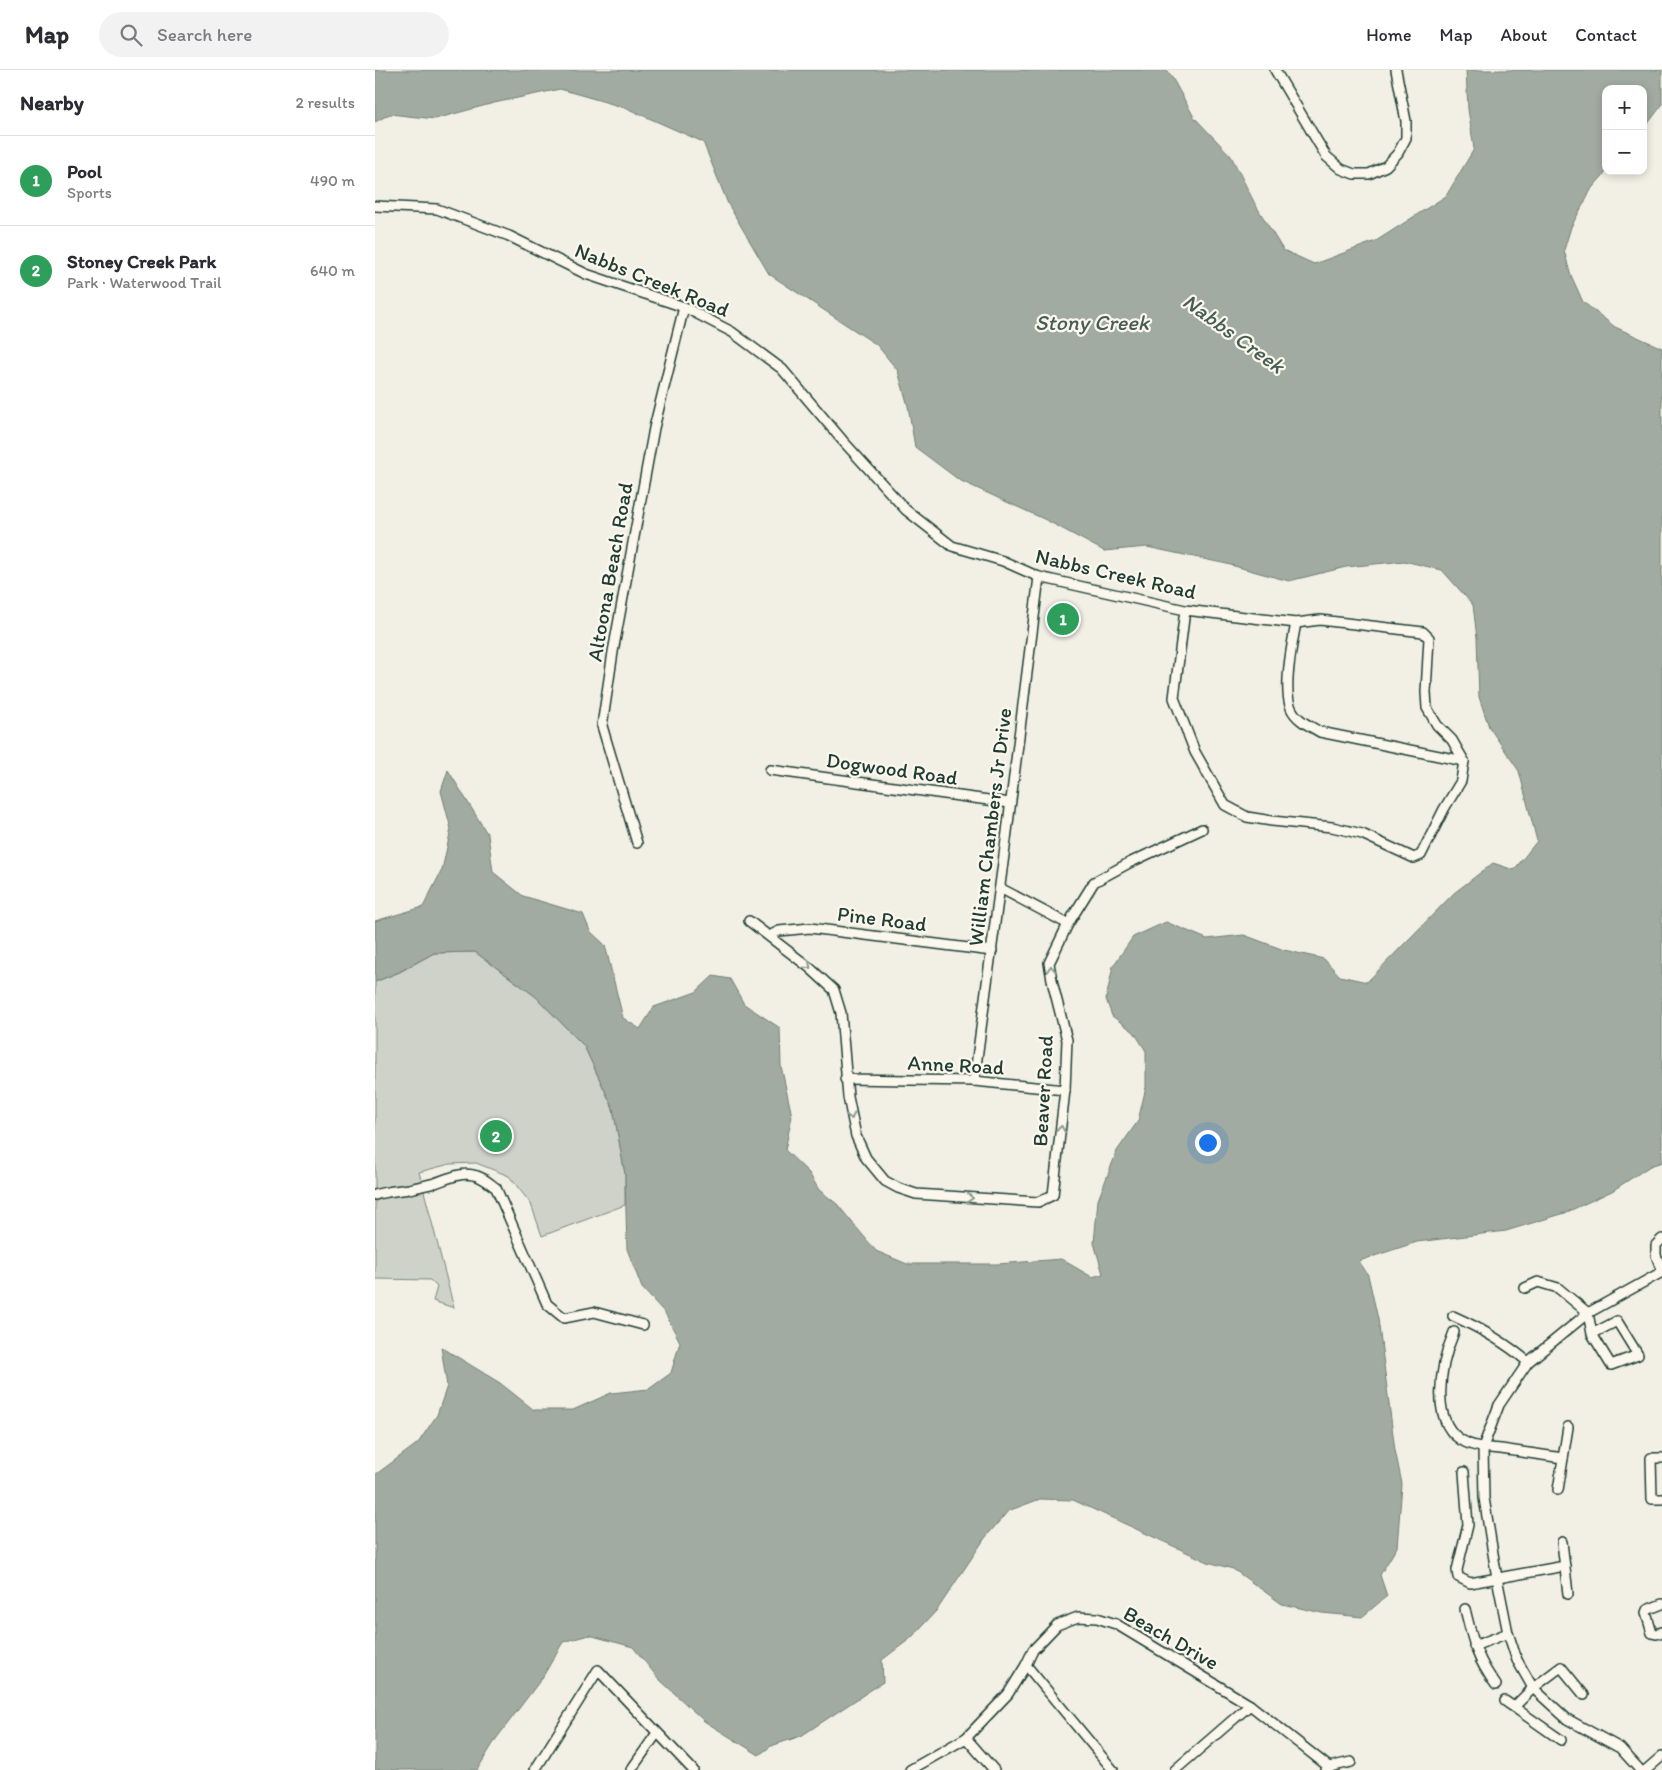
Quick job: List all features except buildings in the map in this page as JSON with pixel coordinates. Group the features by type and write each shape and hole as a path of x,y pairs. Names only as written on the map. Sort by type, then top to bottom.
{"street":[{"path":"1275,70 1326,156 1341,169 1354,174 1369,174 1385,166 1398,153 1406,138 1406,121 1396,70"},
{"name":"Nabbs Creek Road","path":"375,206 437,209 509,236 586,274 684,307 733,332 782,369 843,441 906,510 953,546 1003,561 1039,577 1185,610 1295,623 1320,620 1423,632 1429,638 1427,708 1437,726 1452,740 1464,761"},
{"name":"Altoona Beach Road","path":"637,843 602,726 613,652 654,428 684,307"},
{"name":"William Chambers Jr Drive","path":"974,1081 1039,577"},
{"path":"1185,610 1174,698 1195,752 1225,806 1247,817 1331,827 1362,834 1415,858 1421,856 1461,780 1464,761 1320,732 1302,722 1291,708 1288,685 1295,623"},
{"name":"Dogwood Road","path":"770,770 1010,803"},
{"name":"Beaver Road","path":"845,1079 853,1126 859,1143 866,1158 885,1181 916,1194 1038,1202 1053,1195 1065,1090 1067,1040 1049,964 1068,924 1094,882 1129,863 1202,829"},
{"path":"1000,888 1068,924"},
{"path":"749,921 810,968 834,990 841,1013 845,1079"},
{"name":"Pine Road","path":"769,936 779,932 810,928 992,951"},
{"name":"Anne Road","path":"845,1079 974,1081 1065,1090"},
{"path":"375,1195 406,1190 463,1174 473,1174 483,1178 496,1188 547,1304 564,1318 594,1312 643,1325"},
{"path":"1640,1770 1620,1748 1567,1719 1533,1688 1517,1660 1508,1633 1484,1498 1483,1447 1499,1405 1528,1362 1588,1314 1662,1271 1656,1255 1656,1245 1662,1239"},
{"path":"1525,1288 1539,1282 1558,1288 1588,1314 1592,1334 1611,1364 1638,1355 1617,1321 1592,1334"},
{"path":"1453,1316 1474,1325 1511,1347 1528,1362"},
{"path":"1454,1332 1449,1343 1440,1384 1441,1405 1450,1431 1467,1443 1483,1447 1563,1458"},
{"path":"1558,1490 1568,1427"},
{"path":"1662,1458 1651,1458 1652,1499 1662,1499"},
{"path":"1464,1472 1467,1525 1457,1577 1470,1583 1565,1566"},
{"path":"1562,1542 1568,1594"},
{"path":"1662,1604 1647,1610 1646,1613 1652,1633 1662,1632"},
{"path":"1465,1609 1474,1646 1483,1667 1497,1685"},
{"name":"Beach Drive","path":"910,1770 966,1738 1008,1694 1033,1650 1057,1625 1078,1617 1097,1618 1116,1624 1249,1705 1328,1769"},
{"path":"1474,1646 1508,1633"},
{"path":"1026,1665 1113,1770"},
{"path":"1514,1707 1533,1688 1561,1667 1584,1695"},
{"path":"535,1770 598,1670 693,1770"},
{"path":"1505,1701 1561,1740"},
{"path":"1175,1770 1249,1705"},
{"path":"631,1770 657,1733"},
{"path":"966,1738 995,1770"},
{"path":"1646,1770 1662,1756"},
{"path":"1328,1769 1351,1762"}],"shaded area":[{"path":"475,952 535,996 584,1046 613,1108 625,1174 625,1205 542,1236 531,1204 509,1176 476,1163 450,1164 419,1172 454,1308 433,1301 437,1287 430,1280 375,1279 375,982 400,972 434,953"}],"water":[{"name":"Stony Creek","path":"375,70 1166,70 1194,117 1231,156 1255,204 1283,250 1314,264 1376,241 1446,196 1474,149 1468,109 1466,70 1662,70 1662,105 1647,125 1647,85 1602,85 1603,175 1592,188 1571,227 1564,250 1570,273 1583,302 1615,327 1662,348 1662,1162 1650,1166 1612,1191 1565,1213 1506,1231 1417,1242 1359,1261 1368,1275 1378,1319 1395,1450 1402,1484 1397,1547 1380,1575 1387,1596 1362,1617 1322,1613 1282,1604 1233,1569 1208,1562 1073,1500 1040,1499 1008,1511 985,1538 937,1610 911,1638 882,1660 883,1682 801,1736 771,1746 759,1755 704,1721 658,1678 633,1647 589,1635 563,1642 542,1678 496,1739 477,1770 375,1770 375,1475 418,1443 437,1415 447,1386 441,1347 500,1383 534,1410 573,1410 611,1393 649,1389 671,1373 680,1342 665,1313 642,1288 627,1249 625,1174 613,1108 584,1046 535,996 475,952 434,953 399,972 375,982 375,921 423,907 442,870 451,829 441,791 448,770 488,835 493,872 523,896 583,914 590,931 605,945 623,1018 640,1029 654,1007 696,992 713,976 730,979 744,1004 780,1028 781,1066 792,1116 785,1150 809,1173 819,1190 837,1204 876,1251 907,1264 998,1264 1061,1259 1092,1277 1103,1274 1094,1243 1098,1200 1117,1151 1138,1121 1146,1087 1146,1051 1134,1032 1112,1016 1106,999 1113,966 1133,937 1166,922 1207,939 1244,935 1284,950 1324,959 1340,976 1367,982 1454,893 1493,863 1514,870 1537,841 1519,771 1489,727 1479,697 1477,638 1473,605 1442,570 1404,561 1346,567 1289,581 1227,564 1147,547 1104,551 1046,520 959,480 915,447 908,406 898,371 877,345 769,274 728,204 703,142 626,108 560,89 494,103 435,119 390,114 375,122"}],"place":[{"name":"Pool","path":"1063,619"},
{"name":"Stoney Creek Park","path":"496,1136"}],"water label":[{"name":"Nabbs Creek","path":"1234,333"}]}
